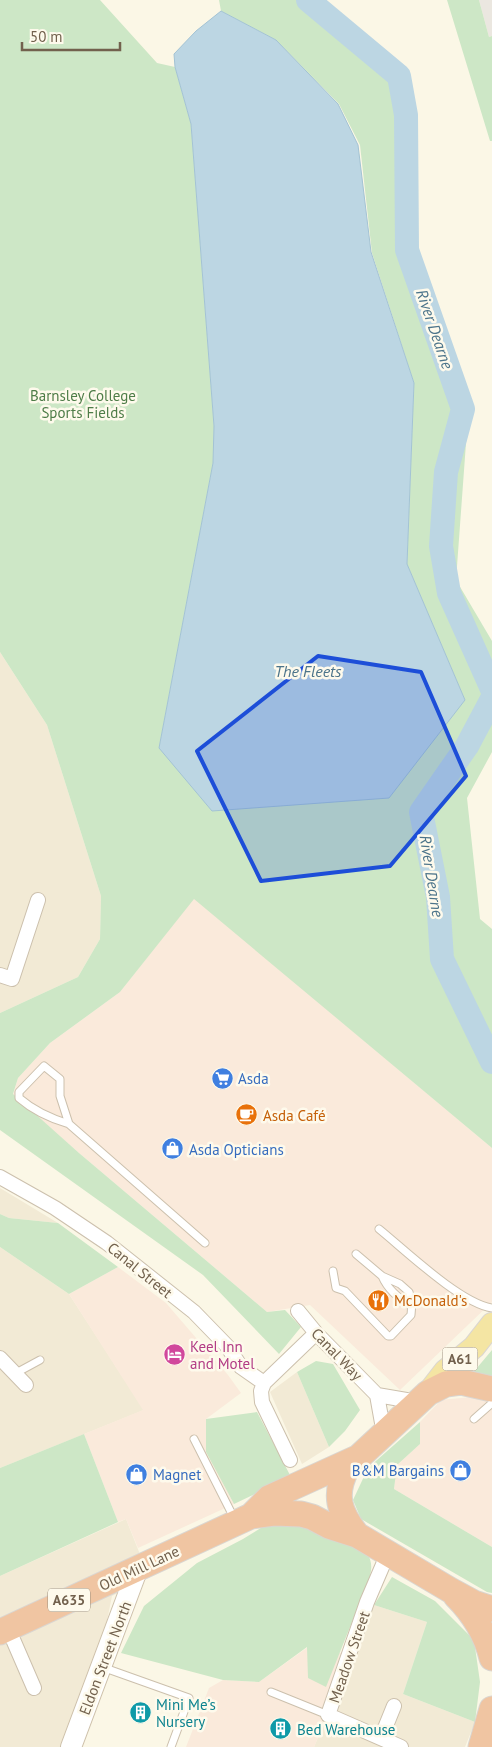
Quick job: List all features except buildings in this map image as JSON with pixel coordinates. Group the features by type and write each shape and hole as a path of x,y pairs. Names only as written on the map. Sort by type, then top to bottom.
{"highway":[{"path":"486,1608 450,1590 357,1535 346,1521 342,1512 339,1494 342,1477 348,1468 423,1398 446,1384 462,1382 492,1389"},
{"name":"Old Mill Lane","path":"4,1630 243,1519 270,1498 357,1458"},
{"name":"Old Mill Lane","path":"243,1519 274,1513 301,1514 357,1535"},
{"path":"450,1590 469,1609 486,1638 492,1658"},
{"path":"481,1747 492,1709"}],"main road":[{"name":"A61","path":"423,1398 445,1371 474,1347 492,1324"}],"street":[{"path":"0,975 12,979 38,900"},
{"name":"Canal Street","path":"0,1177 55,1208 107,1243 194,1312 227,1346 241,1367 264,1383"},
{"name":"Canal Way","path":"298,1311 316,1333 377,1395"},
{"path":"290,1460 262,1402 261,1391 264,1383 316,1333"},
{"path":"0,1358 26,1385"},
{"path":"384,1434 377,1395 423,1398"},
{"name":"Meadow Street","path":"388,1553 368,1602 328,1715 401,1747"},
{"name":"Eldon Street North","path":"71,1747 138,1568"},
{"path":"4,1630 34,1688"},
{"path":"381,1738 394,1706"}],"lane":[{"path":"68,1124 60,1096 60,1079 44,1066 19,1092 19,1098 33,1110 68,1124 205,1243"},
{"path":"379,1229 444,1282 482,1306 492,1308"},
{"path":"356,1254 382,1276 399,1299 412,1306"},
{"path":"333,1271 336,1288 345,1291 389,1337 411,1315 412,1306 409,1292 400,1284 382,1276"},
{"path":"16,1373 40,1360"},
{"path":"474,1419 492,1402"},
{"path":"194,1439 243,1519"},
{"path":"101,1667 189,1698 171,1747"},
{"path":"271,1692 328,1715"}],"highlighted area":[{"path":"318,656 421,672 466,776 390,866 261,881 197,751"}],"shaded area":[{"path":"479,0 492,0 492,36 489,37"},
{"path":"0,652 47,725 101,896 100,939 78,977 0,1013"},
{"path":"194,898 492,1148 492,1302 400,1390 310,1305 267,1312 13,1095 18,1078 50,1043 120,992"},
{"path":"0,1188 58,1223 9,1218 0,1214"},
{"path":"0,1247 69,1294 144,1410 0,1468"},
{"path":"118,1267 166,1303 228,1375 241,1393 206,1419 206,1452 234,1504 138,1548 126,1519 118,1522 84,1434 143,1410 69,1294"},
{"path":"297,1372 329,1447 302,1464 270,1392"},
{"path":"481,1396 492,1400 492,1547 394,1489 397,1465 420,1444 420,1422 441,1400"},
{"path":"126,1519 149,1577 112,1596 101,1650 64,1747 0,1747 0,1576"},
{"path":"374,1605 427,1622 403,1694 475,1722 465,1747 314,1747"},
{"path":"308,1647 345,1654 352,1658 314,1747 186,1747 209,1688 223,1680 259,1682"}],"green space":[{"name":"Barnsley College Sports Fields","path":"0,0 100,0 157,63 175,67 191,124 214,426 213,463 159,748 465,700 407,564 414,383 372,253 360,145 339,104 276,40 221,11 219,0 301,0 399,76 406,115 407,250 469,402 456,580 492,641 492,752 467,798 480,919 492,929 492,1148 194,899 120,992 50,1043 18,1078 13,1094 79,1153 267,1312 285,1310 301,1327 279,1354 203,1275 0,1130 0,1013 78,977 100,939 101,896 47,725 0,652"},
{"path":"447,0 479,0 489,37 492,36 492,141 490,141"},
{"path":"0,1214 9,1218 58,1223 118,1267 69,1294 0,1247"},
{"path":"492,1350 492,1380 471,1375"},
{"path":"316,1361 333,1364 360,1410 345,1431 329,1447 297,1372"},
{"path":"257,1412 291,1477 234,1504 206,1452 206,1419"},
{"path":"420,1422 420,1444 397,1465 394,1489 492,1547 492,1593 487,1592 361,1519 353,1500 368,1468"},
{"path":"84,1434 118,1522 0,1576 0,1468"},
{"path":"297,1518 367,1552 371,1564 368,1582 326,1687 308,1678 307,1647 259,1682 223,1680 121,1653 144,1606 197,1563 243,1539 272,1521"},
{"path":"392,1577 435,1601 474,1640 480,1682 475,1722 403,1694 427,1622 374,1605"}],"water":[{"name":"The Fleets","path":"221,11 276,40 338,104 358,145 371,252 414,383 407,564 465,700 389,798 212,811 159,748 213,463 214,426 191,124 175,67 174,54 196,31"}],"waterway":[{"name":"River Dearne","path":"308,0 399,76 406,115 407,250 463,409 446,472 441,546 449,593 492,689"},
{"name":"River Dearne","path":"492,699 467,746 421,812 438,897 442,959 492,1062"}],"place":[{"name":"Asda","path":"222,1078"},
{"name":"Asda Café","path":"247,1115"},
{"name":"Asda Opticians","path":"173,1149"},
{"name":"McDonald's","path":"378,1300"},
{"name":"Keel Inn and Motel","path":"174,1355"},
{"name":"B&M Bargains","path":"460,1470"},
{"name":"Magnet","path":"137,1474"},
{"name":"Mini Me’s Nursery","path":"140,1713"},
{"name":"Bed Warehouse","path":"281,1729"}]}
